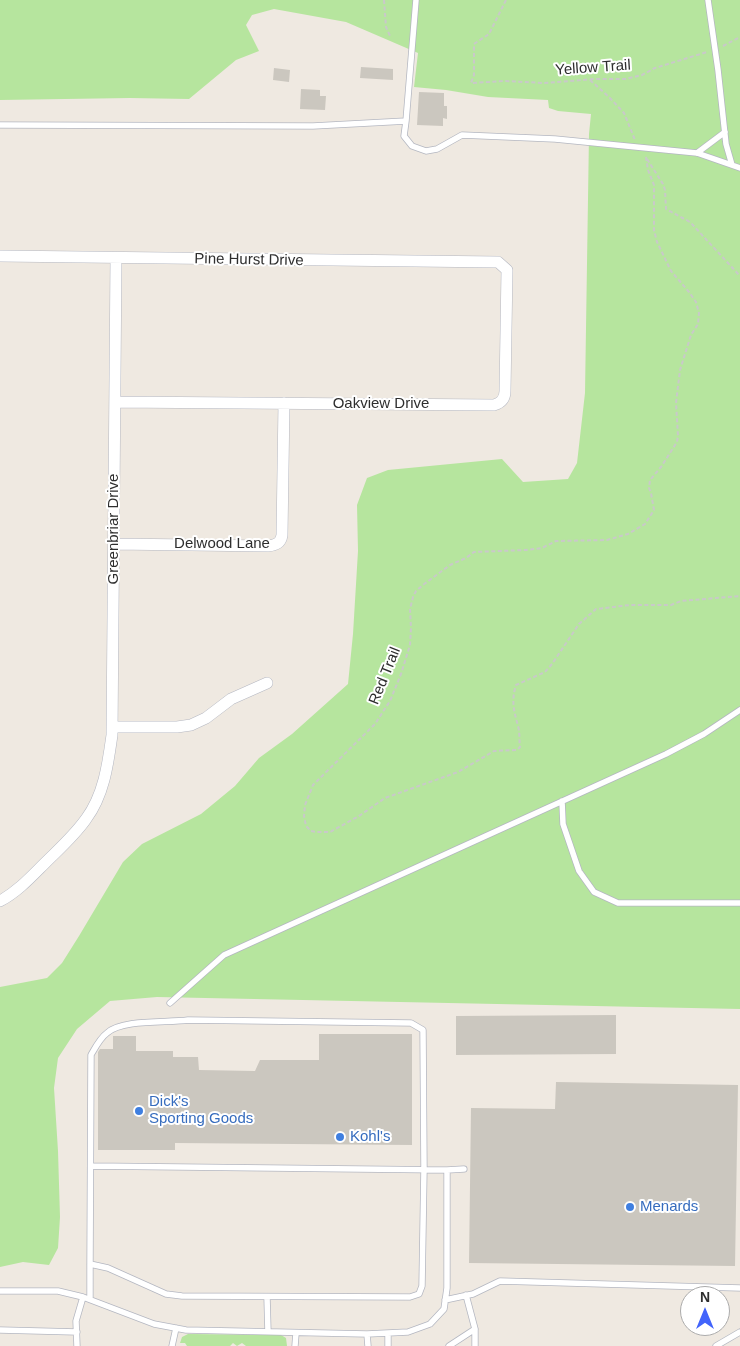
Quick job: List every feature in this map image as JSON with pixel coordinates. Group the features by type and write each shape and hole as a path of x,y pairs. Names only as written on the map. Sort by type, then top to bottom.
{"street":[{"name":"Pine Hurst Drive","path":"0,256 498,262"},
{"name":"Greenbriar Drive","path":"0,901 19,888 86,820 105,780 108,764 112,727 116,258"},
{"name":"Oakview Drive","path":"115,402 499,404 505,396 507,273 502,264 498,262"},
{"name":"Delwood Lane","path":"114,544 274,546 279,542 282,535 284,403"},
{"path":"112,727 177,727 191,724 206,718 231,699 267,683"}],"lane":[{"path":"416,0 404,136 412,146 426,151 437,149 462,135 555,139 697,153 740,168"},
{"path":"708,0 724,132 732,164"},
{"path":"0,124 313,126 406,121"},
{"path":"697,153 724,132"},
{"path":"170,1004 224,955 666,754 704,734 740,710"},
{"path":"562,801 563,824 579,871 594,892 618,903 740,903"},
{"path":"90,1264 108,1268 166,1294 267,1297 410,1297 419,1294 422,1286 424,1169 423,1030 411,1023 207,1020 130,1023 108,1032 98,1043 91,1055 91,1166 90,1264 90,1298"},
{"path":"91,1166 464,1169"},
{"path":"0,1291 58,1292 83,1296 154,1324 186,1330 367,1334 408,1332 430,1324 444,1309 447,1288 447,1170"},
{"path":"445,1300 466,1296 500,1281 740,1288"},
{"path":"76,1346 76,1321 83,1296"},
{"path":"466,1296 475,1329 475,1346"},
{"path":"267,1297 268,1332"},
{"path":"172,1346 176,1328"},
{"path":"449,1346 475,1329"},
{"path":"0,1330 76,1332"},
{"path":"716,1346 740,1332"},
{"path":"295,1346 296,1333"},
{"path":"388,1333 388,1346"},
{"path":"367,1334 368,1346"}],"path":[{"path":"384,0 386,27 390,36"},
{"name":"Yellow Trail","path":"506,0 489,34 474,44 474,75 471,83 505,81 544,83 625,79 642,75 655,68 692,58 740,37"},
{"name":"Red Trail","path":"590,80 624,113 638,148 646,157 662,184 666,209 690,222 740,276"},
{"name":"Red Trail","path":"646,157 648,170 654,185 654,230 657,242 671,271 696,302 699,313 698,324 691,335 680,370 676,403 677,442 650,480 649,488 654,510 644,524 628,534 607,540 556,541 542,548 474,552 450,565 416,591 410,609 410,645 390,701 375,724 313,785 305,806 306,826 317,832 330,832 359,816 385,798 458,772 494,751 517,750 520,747 520,734 512,701 516,685 545,672 578,624 596,609 630,605 671,605 681,601 740,596"}],"green space":[{"path":"0,0 740,0 740,1009 157,997 110,1001 77,1029 58,1058 54,1088 60,1217 58,1248 49,1265 23,1262 0,1267 0,987 47,978 62,963 123,862 142,844 201,814 235,786 259,758 292,734 348,684 358,551 357,505 367,478 388,470 502,459 523,482 568,479 577,463 585,393 589,134 591,114 558,111 549,108 548,100 488,97 414,87 418,53 346,22 274,9 252,15 246,25 259,51 236,60 189,99 0,100"},
{"path":"188,1334 281,1335 286,1338 287,1346 246,1346 242,1343 237,1346 233,1343 230,1346 187,1346 185,1343 180,1343 182,1337"}],"building":[{"path":"361,67 393,69 393,80 360,78"},
{"path":"274,68 290,70 289,82 273,80"},
{"path":"301,89 320,90 320,96 326,96 325,110 300,109"},
{"path":"419,92 444,93 447,119 443,118 443,126 417,125"},
{"path":"616,1015 616,1054 456,1055 456,1016"},
{"path":"319,1034 412,1034 412,1145 175,1143 175,1150 98,1150 98,1052 100,1049 113,1049 113,1036 136,1036 136,1051 173,1051 173,1057 198,1057 199,1070 255,1071 260,1060 319,1060"},
{"path":"556,1082 738,1085 735,1266 469,1263 471,1108 555,1109"}],"place":[{"name":"Dick's Sporting Goods","path":"139,1111"},
{"name":"Kohl's","path":"340,1137"},
{"name":"Menards","path":"630,1207"}]}
